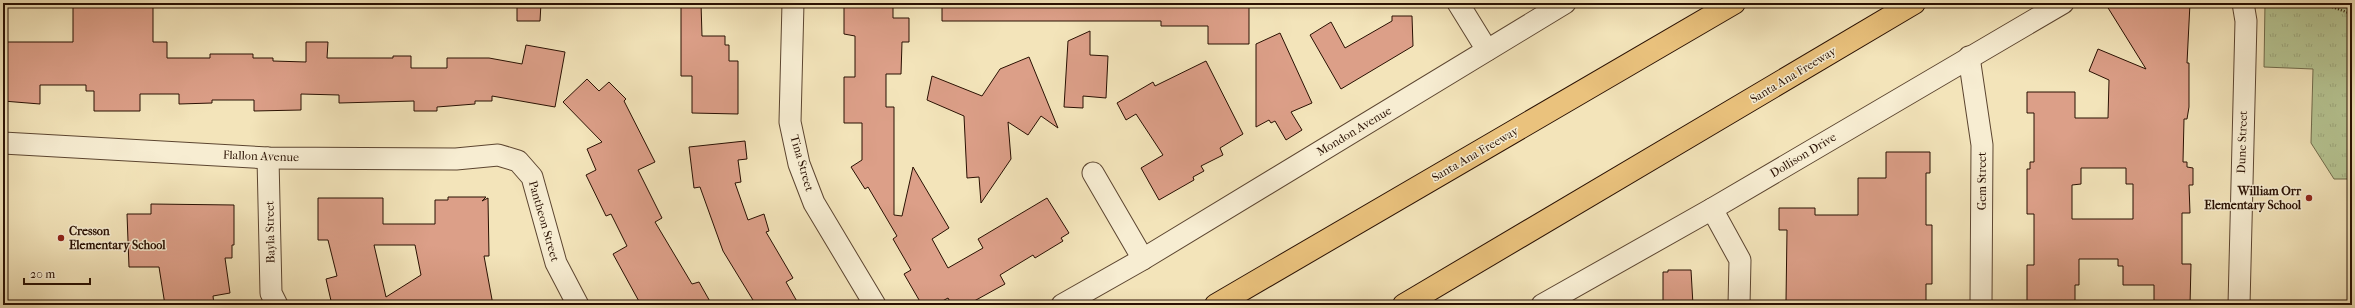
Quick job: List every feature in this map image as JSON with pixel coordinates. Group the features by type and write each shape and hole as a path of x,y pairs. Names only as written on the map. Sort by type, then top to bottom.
{"highway":[{"name":"Santa Ana Freeway","path":"1216,305 1734,3"},
{"name":"Santa Ana Freeway","path":"1404,305 1914,3"}],"street":[{"name":"Tina Street","path":"793,3 790,122 800,164 814,202 876,305"},
{"path":"1458,3 1487,50"},
{"name":"Mondon Avenue","path":"1062,305 1143,259 1565,3"},
{"name":"Dollison Drive","path":"1542,305 1712,209 1968,57 2063,3"},
{"name":"Dune Street","path":"2239,305 2246,21 2243,3"},
{"name":"Gem Street","path":"1968,57 1982,145 1981,305"},
{"name":"Flallon Avenue","path":"3,143 268,158 456,159 498,155 518,161"},
{"name":"Bayla Street","path":"268,158 271,293 277,305"},
{"name":"Pantheon Street","path":"518,161 532,177 556,264 578,305"},
{"path":"1093,173 1143,259"},
{"path":"1712,209 1740,260 1739,305"}],"path":[{"path":"2328,3 2332,7 2352,14"}],"green space":[{"path":"2265,3 2352,3 2352,179 2334,179 2311,143 2313,69 2264,67"}],"building":[{"path":"73,3 153,3 153,42 167,42 167,58 210,58 210,54 253,54 253,58 273,58 273,61 306,62 306,42 328,42 327,58 393,58 393,56 411,56 411,68 447,68 447,58 489,58 522,64 526,45 565,52 555,107 492,96 492,101 475,101 475,104 437,107 437,111 414,111 414,101 339,103 339,95 301,94 301,110 254,111 254,100 212,100 212,103 179,104 179,94 140,94 140,111 94,111 94,91 86,91 86,85 40,85 40,104 3,101 3,42 73,42"},
{"path":"517,3 541,3 540,21 517,21"},
{"path":"681,3 701,3 702,36 725,36 725,45 729,45 729,61 738,61 738,114 692,113 692,76 681,76"},
{"path":"844,3 893,3 893,18 909,18 909,42 902,42 901,74 886,74 886,107 894,107 894,215 902,216 913,167 949,228 932,239 948,268 983,248 978,239 1047,198 1069,233 1061,238 1063,241 1035,258 1033,255 1000,275 1005,284 967,305 952,305 948,298 935,305 922,305 904,274 911,270 893,239 897,236 868,187 865,189 851,167 862,160 862,123 844,123 844,77 855,77 855,36 844,34"},
{"path":"942,3 1249,3 1249,44 1208,44 1208,26 1161,26 1161,21 942,21"},
{"path":"2105,3 2190,3 2187,63 2189,63 2189,107 2187,119 2184,119 2183,162 2187,162 2187,167 2193,168 2193,185 2189,185 2190,213 2182,213 2182,264 2191,264 2190,305 2154,305 2154,285 2123,285 2123,266 2118,266 2118,259 2079,259 2079,285 2075,285 2075,305 2027,305 2027,265 2034,265 2034,214 2027,214 2027,169 2030,169 2030,162 2034,162 2034,113 2027,113 2027,92 2075,92 2075,118 2108,118 2109,80 2089,71 2098,49 2146,69","holes":["2081,168 2126,168 2126,184 2133,184 2133,219 2072,219 2072,185 2081,184"]},
{"path":"1392,16 1412,16 1413,46 1341,89 1310,35 1331,22 1345,48 1392,21"},
{"path":"1090,31 1090,55 1108,56 1106,98 1083,96 1083,108 1064,107 1068,41"},
{"path":"1280,33 1312,103 1291,112 1302,130 1286,140 1275,121 1271,123 1269,120 1256,127 1256,44"},
{"path":"1029,57 1058,128 1041,116 1028,135 1008,122 1011,159 981,203 979,177 967,178 964,116 927,100 932,76 982,96 1000,69"},
{"path":"1206,61 1243,134 1220,148 1223,155 1201,166 1204,171 1193,177 1194,180 1159,200 1141,168 1163,155 1136,114 1126,120 1117,103 1153,82 1155,86"},
{"path":"587,79 599,91 609,82 626,99 624,101 655,162 638,170 662,218 655,222 692,284 699,282 712,305 641,305 613,254 627,246 611,214 606,216 586,175 596,170 587,149 602,142 563,102"},
{"path":"745,141 747,159 738,160 741,182 735,183 748,220 764,214 769,231 766,232 793,278 786,282 799,305 756,305 723,251 700,187 694,188 689,147"},
{"path":"1886,152 1930,152 1930,173 1926,173 1926,225 1932,225 1932,284 1926,284 1926,301 1879,302 1879,305 1816,305 1816,301 1786,301 1787,230 1779,230 1779,208 1815,208 1815,215 1858,215 1858,178 1886,178"},
{"path":"448,197 486,197 482,201 488,198 489,256 484,256 493,305 332,305 326,279 337,276 328,240 318,240 318,198 383,198 383,224 435,224 435,200 448,200","holes":["374,245 415,245 421,275 386,297"]},
{"path":"151,204 234,205 234,245 232,245 232,258 225,258 230,293 213,296 214,305 165,305 159,267 129,267 127,214 151,214"},
{"path":"1668,270 1691,270 1693,305 1663,305 1663,272 1668,272"}],"place":[{"name":"William Orr Elementary School","path":"2309,198"},
{"name":"Cresson Elementary School","path":"61,238"}]}
